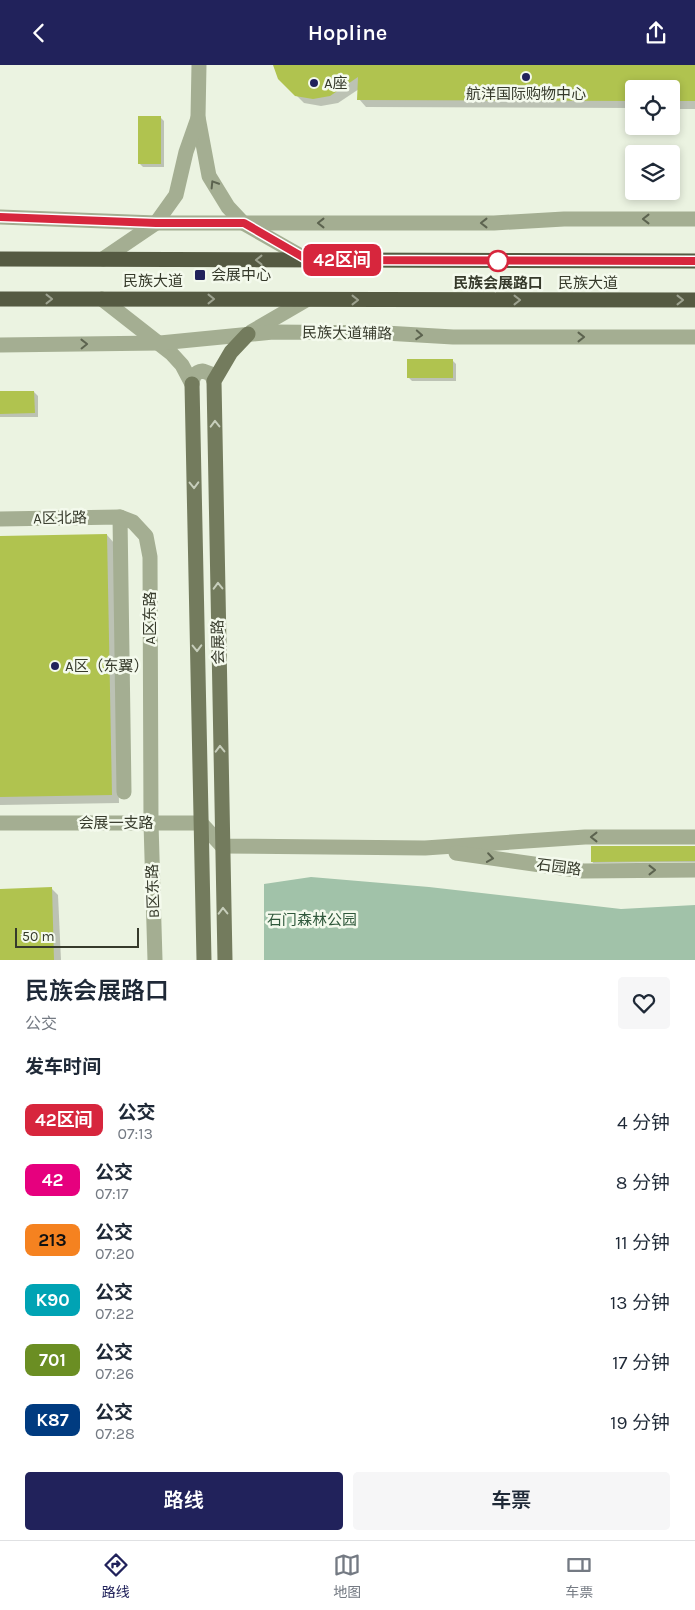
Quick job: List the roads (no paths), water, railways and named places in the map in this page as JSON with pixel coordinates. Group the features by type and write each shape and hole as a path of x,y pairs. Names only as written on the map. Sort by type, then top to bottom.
{"highway":[{"path":"0,250 102,259"},
{"name":"民族大道","path":"0,259 695,261"},
{"name":"民族大道","path":"0,299 695,301"}],"main road":[{"path":"214,381 231,353 248,334"},
{"name":"会展路","path":"214,381 224,960"},
{"name":"会展路","path":"192,384 204,960"}],"street":[{"path":"198,65 198,117 209,176 228,207 244,223 308,260"},
{"path":"102,259 156,223 176,195 186,152 198,117"},
{"path":"0,217 156,223 494,223 564,219 695,219"},
{"path":"102,299 160,343 182,365 192,384"},
{"path":"248,334 306,299"},
{"name":"民族大道辅路","path":"0,345 160,343 273,332 376,333 453,337 695,337"},
{"path":"192,384 195,374 203,371 211,374 214,381"},
{"path":"120,517 124,792"},
{"name":"A区北路","path":"0,519 120,517"},
{"name":"A区东路","path":"120,517 133,522 146,536 150,557 151,823"},
{"name":"会展一支路","path":"0,823 201,823"},
{"name":"B区东路","path":"151,823 155,960"},
{"path":"201,823 222,846"},
{"name":"石园路","path":"222,846 425,848 585,837 695,837"},
{"name":"石园路","path":"425,848 583,871 695,870"}],"place":[{"name":"航洋国际购物中心","path":"526,77"},
{"name":"A座","path":"314,83"},
{"name":"民族会展路口","path":"498,261"},
{"name":"会展中心","path":"200,275"},
{"name":"A区（东翼）","path":"55,666"}],"park label":[{"name":"石门森林公园","path":"312,920"}]}
